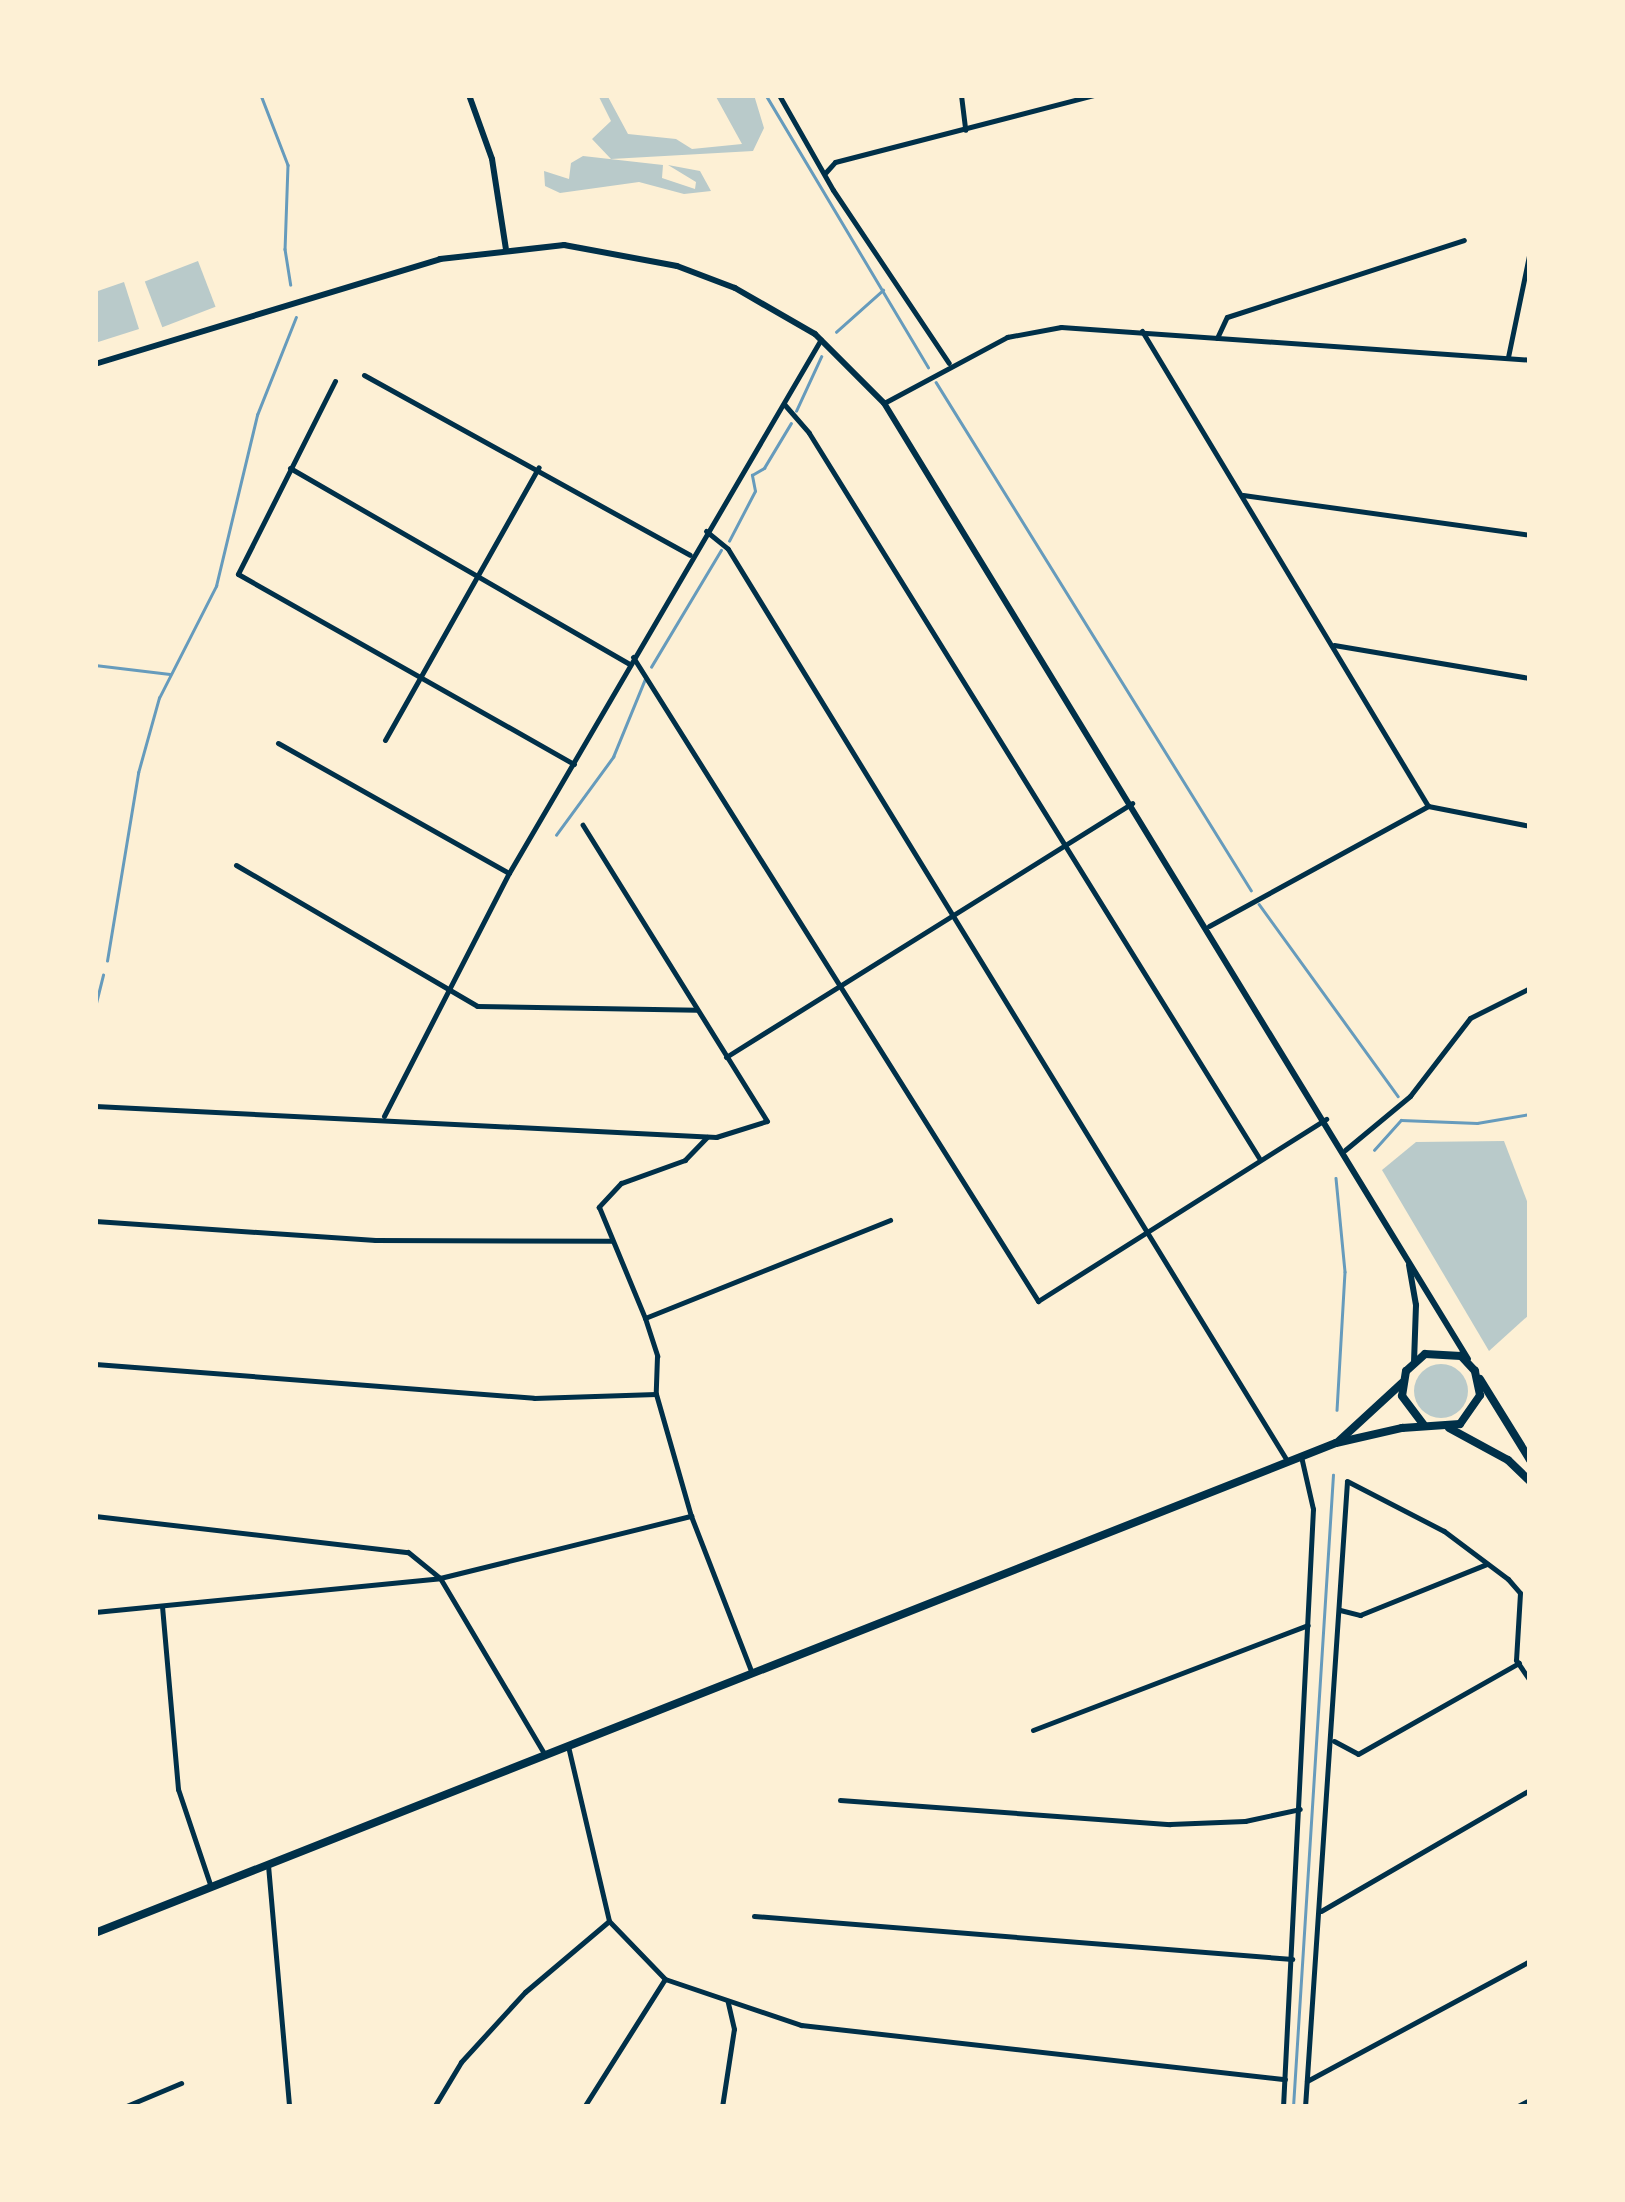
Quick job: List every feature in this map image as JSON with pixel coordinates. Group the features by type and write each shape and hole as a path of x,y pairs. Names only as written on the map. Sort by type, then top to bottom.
{"main road":[{"path":"469,95 492,159 506,249"},
{"path":"95,364 440,260 506,249 608,249 676,266 736,288 821,339 884,403 1209,926 1530,1460"},
{"path":"1336,1443 1402,1384 1414,1361 1416,1305 1406,1254"},
{"path":"1414,1361 1437,1350 1473,1368"},
{"path":"1449,1428 1476,1406 1473,1368"},
{"path":"1402,1384 1406,1408 1424,1426"},
{"path":"95,1933 1336,1443 1424,1426 1449,1428 1508,1460 1530,1481"}],"street":[{"path":"778,95 949,363"},
{"path":"961,95 964,130"},
{"path":"826,172 835,162 1094,95"},
{"path":"1216,339 1228,317 1464,240"},
{"path":"1508,357 1530,251"},
{"path":"884,403 949,363 1007,338 1061,327 1530,360"},
{"path":"1142,331 1428,806"},
{"path":"384,1118 509,873 821,339"},
{"path":"364,375 538,467 691,556"},
{"path":"336,381 238,574 574,764"},
{"path":"784,404 809,433 1259,1158"},
{"path":"385,740 538,467"},
{"path":"290,468 632,661 1038,1301 1326,1119"},
{"path":"1243,496 1530,534"},
{"path":"706,531 728,549 1288,1462"},
{"path":"1334,645 1530,678"},
{"path":"278,744 509,873"},
{"path":"726,1058 1132,803"},
{"path":"1209,926 1428,806 1530,826"},
{"path":"95,1106 708,1137 766,1122 584,825"},
{"path":"236,865 478,1006 697,1010"},
{"path":"1344,1150 1410,1096 1470,1018 1530,988"},
{"path":"708,1137 685,1160 605,1196 599,1207 657,1356 656,1394 690,1516 751,1672"},
{"path":"645,1318 890,1220"},
{"path":"95,1221 375,1240 612,1241"},
{"path":"95,1364 534,1398 656,1394"},
{"path":"1284,2107 1313,1509 1302,1456"},
{"path":"1305,2107 1334,1741 1347,1480 1444,1531 1520,1593 1518,1664 1530,1681"},
{"path":"95,1516 408,1552 440,1578 544,1754"},
{"path":"95,1612 440,1578 690,1516"},
{"path":"1340,1610 1360,1615 1487,1564"},
{"path":"162,1606 178,1789 211,1887"},
{"path":"1033,1730 1308,1625"},
{"path":"1334,1741 1358,1754 1518,1664"},
{"path":"568,1744 609,1921 666,1979 801,2025 1285,2079"},
{"path":"1320,1911 1530,1790"},
{"path":"840,1800 1170,1824 1245,1821 1301,1809"},
{"path":"268,1865 291,2106"},
{"path":"754,1916 1292,1959"},
{"path":"434,2107 460,2062 524,1992 609,1921"},
{"path":"1307,2081 1530,1961"},
{"path":"584,2107 666,1979"},
{"path":"722,2107 734,2030 728,2002"},
{"path":"124,2107 181,2083"},
{"path":"1518,2107 1530,2100"}],"shaded area":[{"path":"598,95 607,95 628,134 676,139 692,149 742,144 715,95 754,95 764,128 753,151 611,159 592,139 611,121"},
{"path":"583,156 663,165 662,178 695,189 696,182 668,165 700,171 711,191 684,194 639,182 560,193 545,186 544,171 569,179 571,163"},
{"path":"198,261 216,307 162,327 145,281"},
{"path":"124,282 139,329 95,343 95,292"},
{"path":"1504,1141 1530,1209 1530,1314 1489,1351 1382,1170 1416,1142"},
{"path":"1441,1364 1460,1372 1468,1391 1460,1410 1441,1418 1422,1410 1414,1391 1422,1372"}],"waterway":[{"path":"261,95 288,165 285,249 291,285"},
{"path":"766,95 928,367"},
{"path":"836,332 883,290"},
{"path":"107,961 138,773 159,698 216,586 257,415 296,317"},
{"path":"796,411 821,357"},
{"path":"936,382 1251,890"},
{"path":"729,541 755,491 752,475 764,468 791,423"},
{"path":"651,667 721,550"},
{"path":"95,665 169,674"},
{"path":"556,835 613,757 645,679"},
{"path":"1259,904 1398,1096"},
{"path":"95,1007 103,975"},
{"path":"1374,1150 1401,1120 1477,1123 1530,1114"},
{"path":"1336,1178 1345,1272 1337,1410"},
{"path":"1293,2107 1333,1475"}]}
